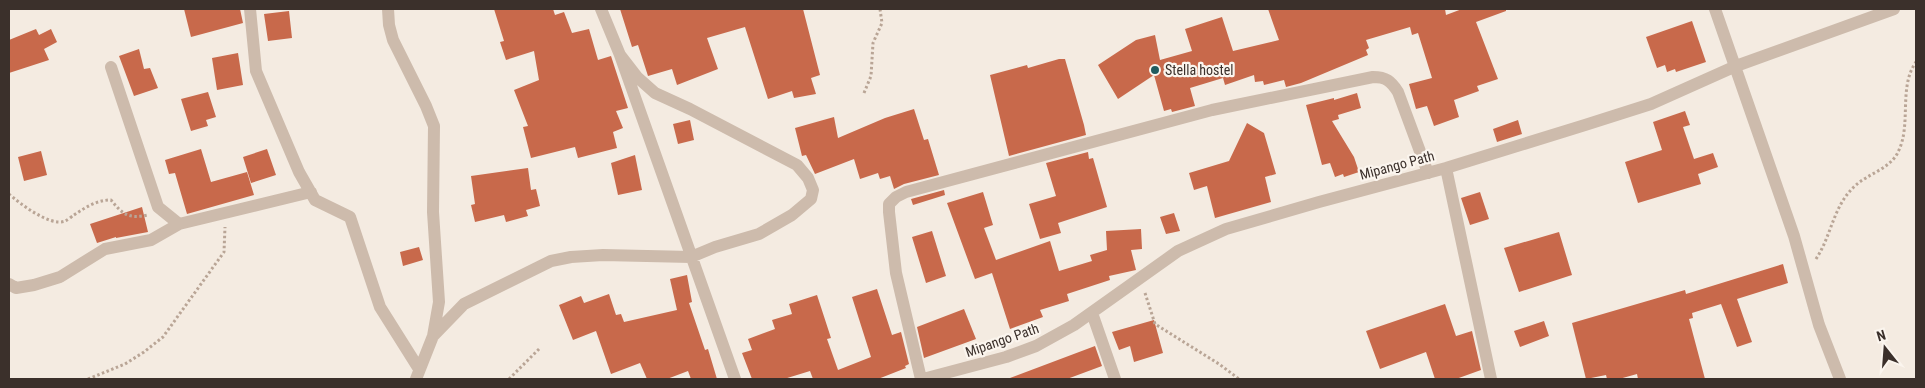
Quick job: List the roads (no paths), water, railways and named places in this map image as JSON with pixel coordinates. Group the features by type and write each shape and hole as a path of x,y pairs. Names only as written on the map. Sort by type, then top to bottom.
{"street":[{"path":"250,9 256,71 299,172 315,200 350,217 380,307 418,374"},
{"path":"388,9 389,25 393,40 434,126 433,212 439,302 433,336 418,374"},
{"path":"601,9 620,55 735,379"},
{"path":"1715,9 1794,236 1819,325 1840,379"},
{"name":"Mipango Path","path":"929,378 1006,358 1058,335 1178,252 1226,229 1446,168 1651,104 1736,66 1894,9"},
{"path":"433,336 464,304 551,261 571,257 603,255 691,257 715,247 759,234 792,215 811,198 813,190 808,178 796,165 690,109 655,93 637,77 620,55"},
{"path":"111,67 158,207 179,224"},
{"path":"929,378 896,272 888,212 889,204 896,197 906,192 1212,110 1373,77 1384,77 1392,82 1398,92 1428,173"},
{"path":"1446,168 1491,379"},
{"path":"9,284 16,288 34,285 60,277 105,249 151,240 179,224 310,192"},
{"path":"1092,313 1114,379"}],"place":[{"name":"Stella hostel","path":"1155,70"}]}
